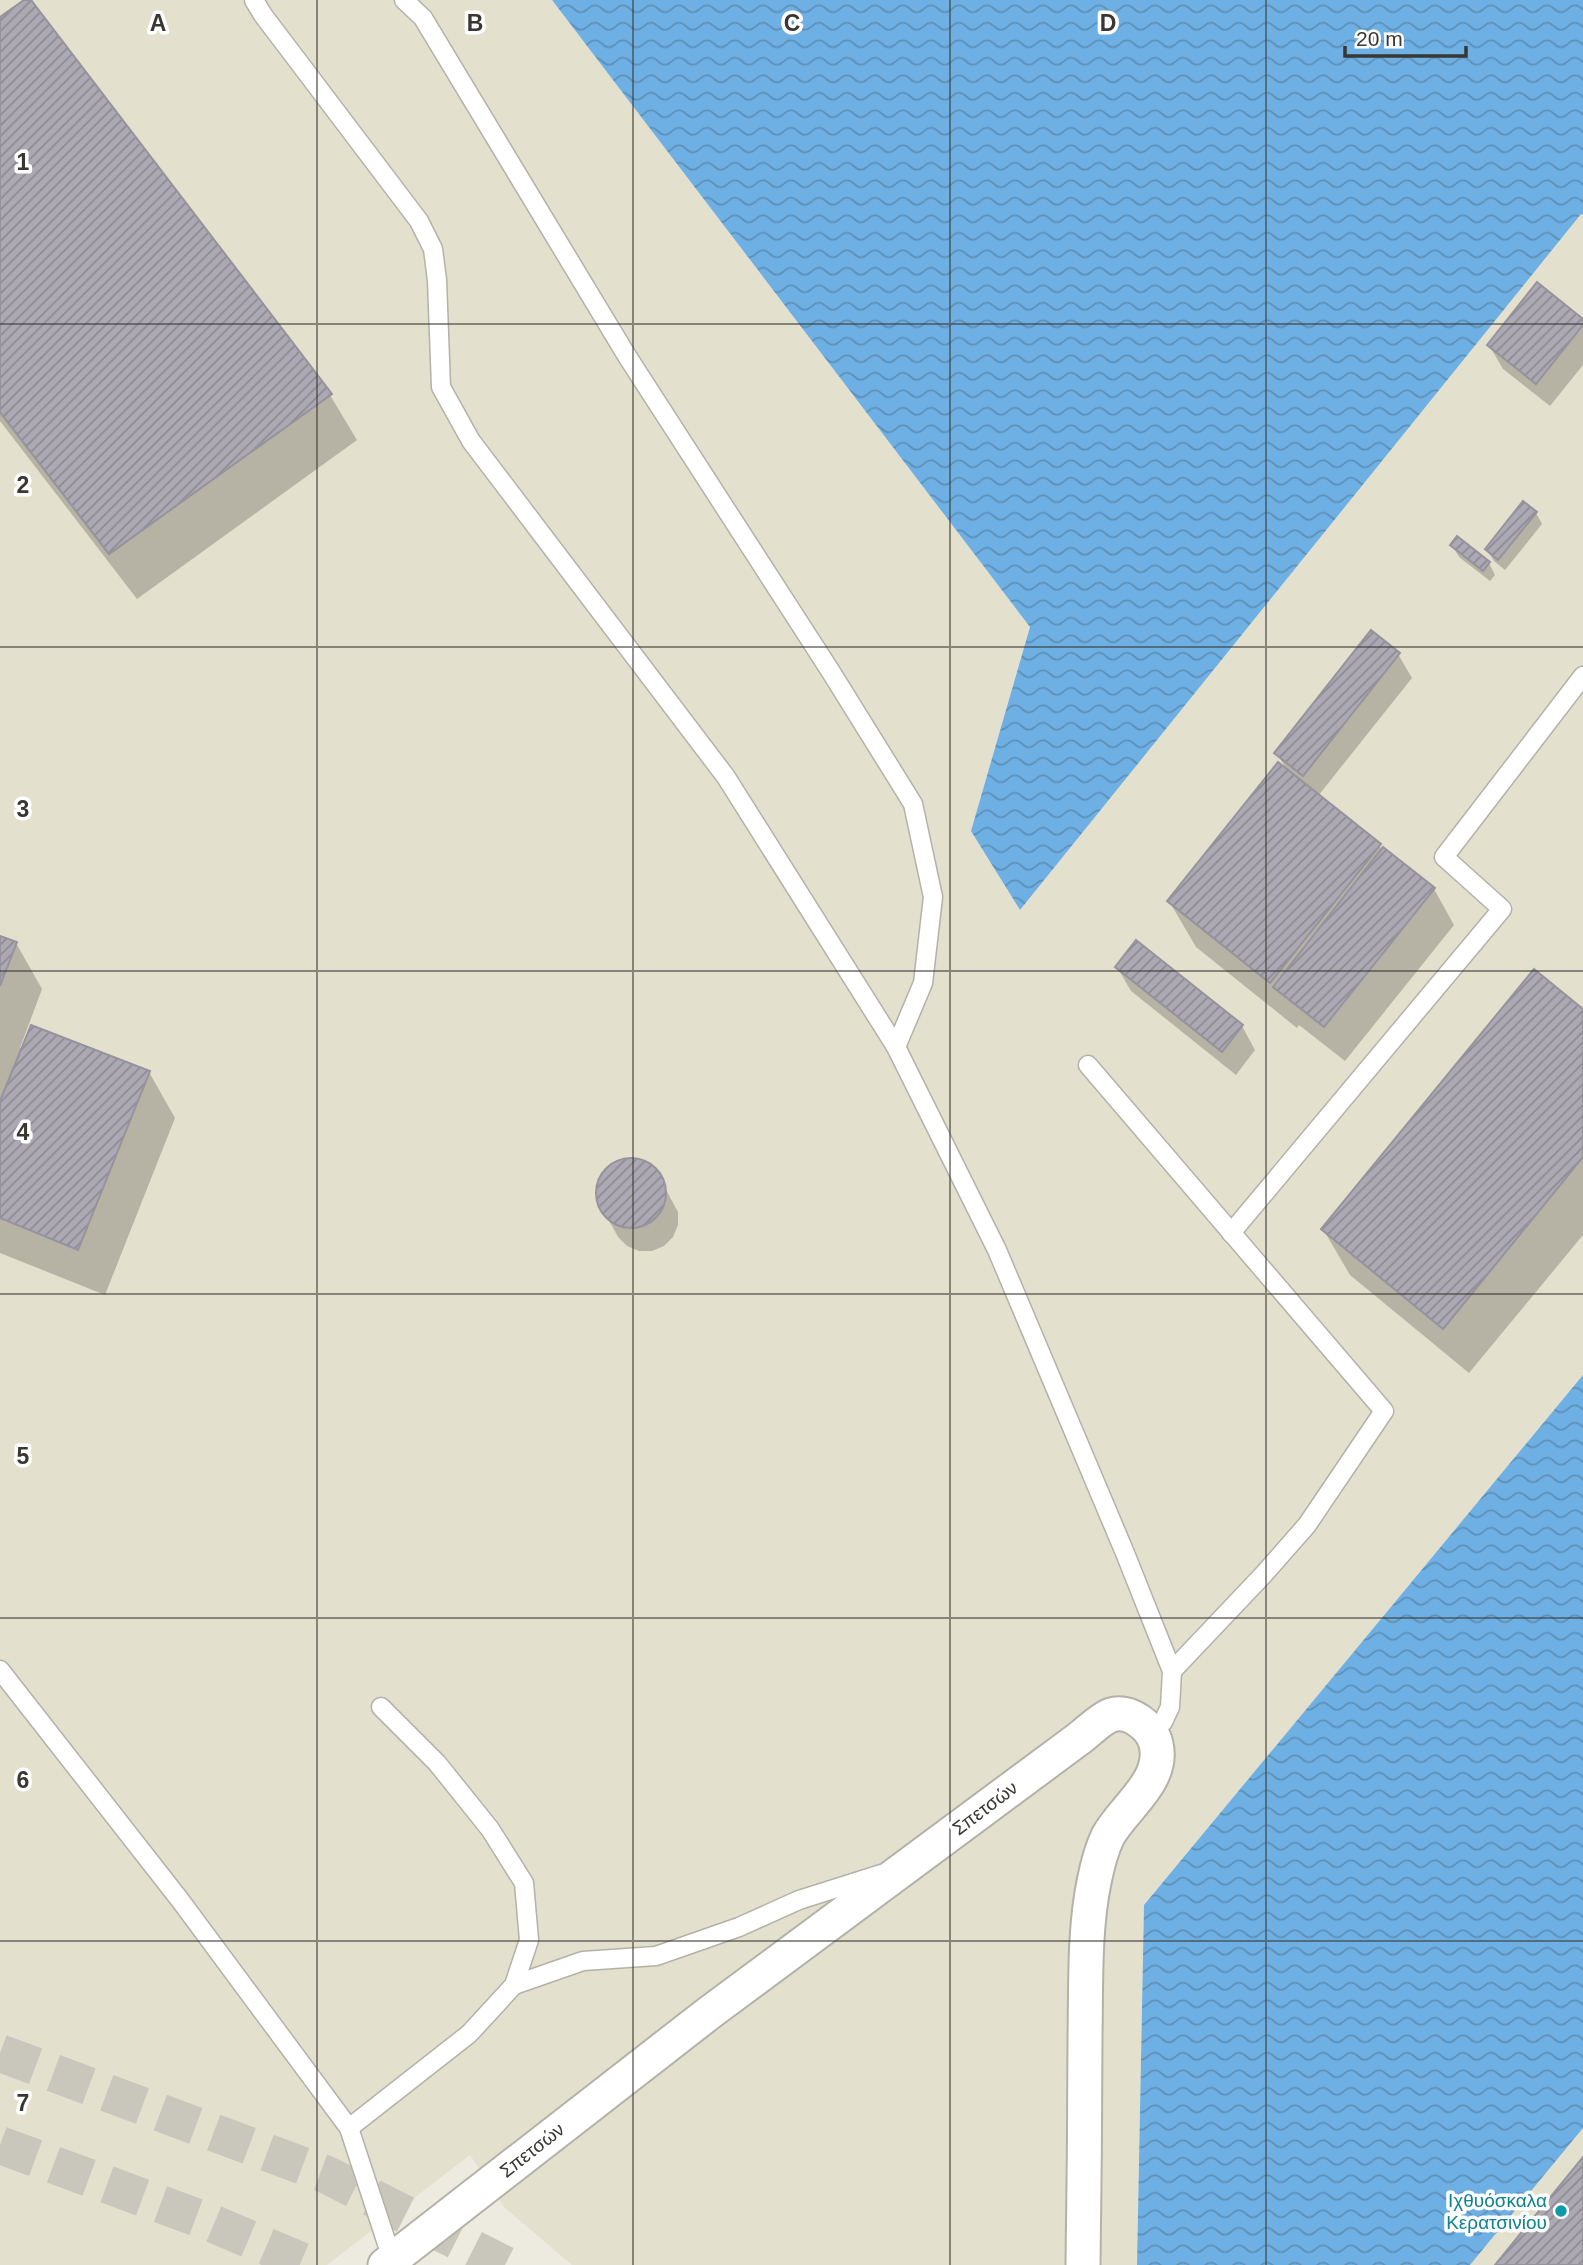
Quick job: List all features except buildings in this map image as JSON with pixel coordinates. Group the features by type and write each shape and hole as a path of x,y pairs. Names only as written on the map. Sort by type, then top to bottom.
{"street":[{"name":"Σπετσών","path":"391,2263 709,2013 1111,1715 1126,1714 1140,1721 1149,1730"},
{"path":"1083,2265 1086,2002 1092,1891 1108,1836 1148,1784 1153,1771 1156,1745 1149,1730"}],"lane":[{"path":"254,0 419,221 433,249 437,280 441,387 471,441 726,777 896,1047 997,1250 1172,1671 1170,1706 1163,1722 1149,1730"},
{"path":"404,0 423,18 626,356 831,672 913,804 933,897 923,983 896,1047"},
{"path":"1231,1233 1502,909 1444,857 1583,676"},
{"path":"1088,1065 1384,1411 1307,1525 1172,1671"},
{"path":"0,1670 180,1900 349,2128 391,2263"},
{"path":"349,2128 468,2034 514,1985 529,1940 524,1883 490,1829 437,1763 381,1707"},
{"path":"514,1985 583,1961 656,1956 739,1927 799,1900 908,1866"}],"shaded area":[{"path":"0,0 552,0 1030,627 971,831 1020,910 1581,213 1583,215 1583,1375 1144,1905 1137,2265 572,2265 504,2207 470,2155 327,2265 0,2265"},
{"name":"Ιχθυόσκαλα Κερατσινίου","path":"1583,2128 1583,2265 1470,2265"}],"water":[{"path":"552,0 1583,0 1583,215 1581,214 1020,910 971,831 1030,627"},
{"path":"1583,1375 1583,2128 1470,2265 1137,2265 1144,1905"}],"tunnel":[{"path":"0,2053 325,2174 505,2265"},
{"path":"0,2145 209,2222 310,2265"}],"place":[{"name":"Ιχθυόσκαλα Κερατσινίου","path":"1561,2211"}]}
